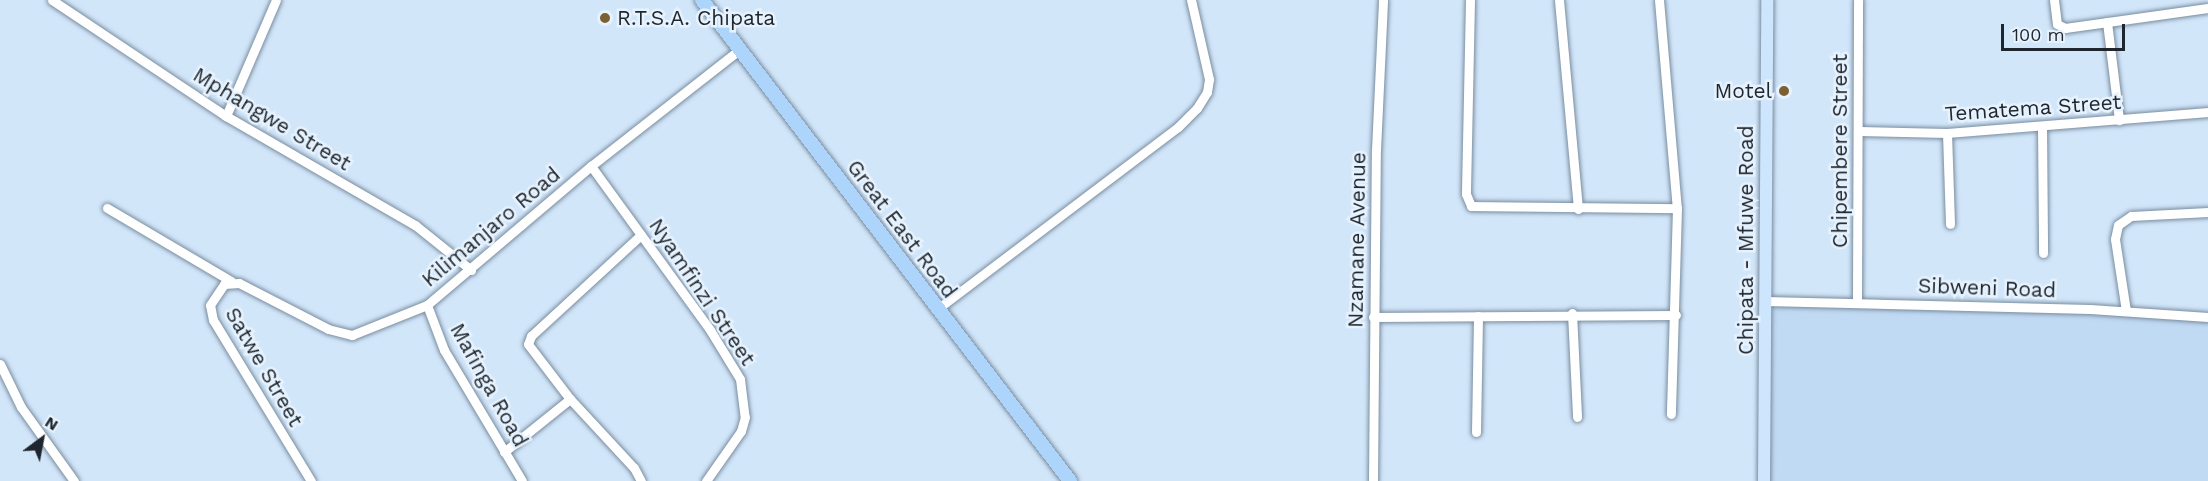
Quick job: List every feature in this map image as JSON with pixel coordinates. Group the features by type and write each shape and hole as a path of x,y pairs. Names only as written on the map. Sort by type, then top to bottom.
{"highway":[{"name":"Great East Road","path":"702,0 936,310 1070,481"}],"main road":[{"name":"Chipata - Mfuwe Road","path":"1764,481 1767,0"}],"street":[{"name":"Mphangwe Street","path":"52,0 225,116 415,225 471,270"},
{"path":"225,116 276,0"},
{"path":"936,310 1178,127 1197,108 1207,93 1209,79 1191,0"},
{"name":"Nzamane Avenue","path":"1373,481 1373,317 1383,0"},
{"path":"1470,0 1467,200 1471,206 1578,209 1677,208"},
{"path":"1559,0 1578,209"},
{"path":"1659,0 1677,208 1676,315 1671,414"},
{"name":"Chipembere Street","path":"1857,302 1858,0"},
{"path":"2054,0 2060,27 2208,8"},
{"path":"2107,22 2119,120"},
{"name":"Kilimanjaro Road","path":"107,208 235,282 340,334 367,332 427,305 591,166 740,49"},
{"name":"Tematema Street","path":"1859,131 1947,132 2208,112"},
{"path":"2042,126 2043,253"},
{"path":"1947,132 1950,224"},
{"name":"Nyamfinzi Street","path":"591,166 740,379 745,417 741,431 707,479"},
{"path":"2126,311 2115,238 2118,225 2123,219 2139,215 2208,212"},
{"path":"641,235 531,336 530,351 570,399 634,468 641,481"},
{"name":"Satwe Street","path":"235,282 224,284 213,298 210,312 213,320 311,481"},
{"name":"Sibweni Road","path":"1765,301 2126,311 2208,317"},
{"name":"Mafinga Road","path":"427,305 444,350 522,481"},
{"path":"1373,317 1572,313 1676,315"},
{"path":"1572,313 1577,417"},
{"path":"1476,432 1478,316"},
{"path":"0,364 21,407 74,481"},
{"path":"504,452 570,399"}],"shaded area":[{"path":"1765,301 2208,318 2208,481 1762,481"}],"place":[{"name":"R.T.S.A. Chipata","path":"605,18"},
{"name":"Motel","path":"1784,91"}]}
